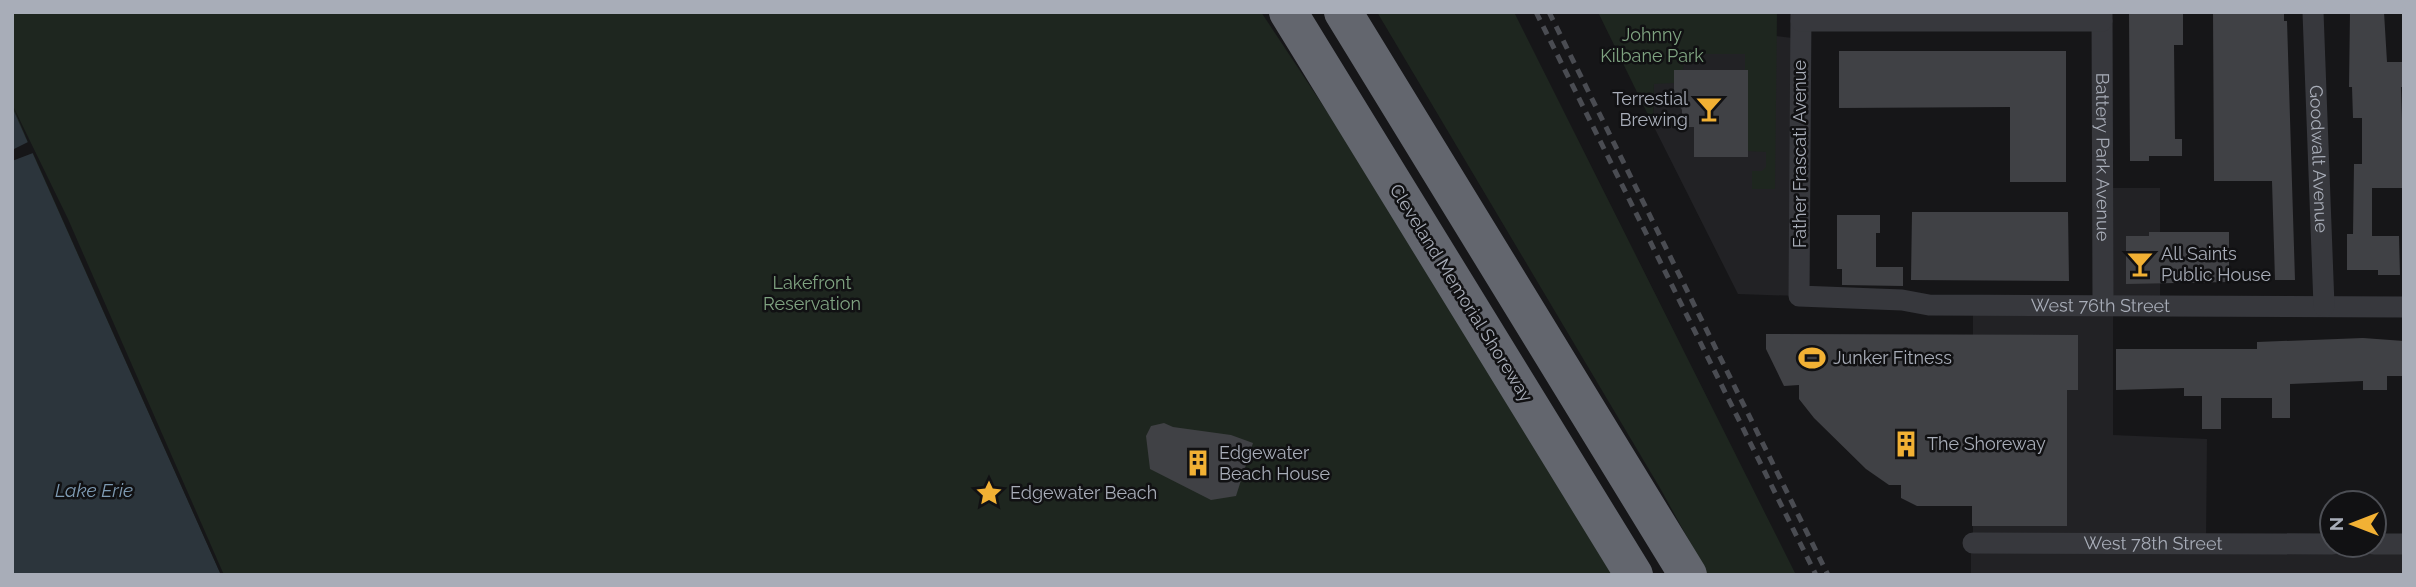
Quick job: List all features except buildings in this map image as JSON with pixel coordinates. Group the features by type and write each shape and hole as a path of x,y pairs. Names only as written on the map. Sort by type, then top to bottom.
{"highway":[{"name":"Cleveland Memorial Shoreway","path":"1288,12 1634,575"},
{"path":"1343,12 1688,575"},
{"path":"1364,12 1429,151"}],"street":[{"name":"Goodwalt Avenue","path":"2313,12 2324,306"},
{"path":"1801,17 2102,16"},
{"name":"Battery Park Avenue","path":"2102,16 2103,304"},
{"name":"Father Frascati Avenue","path":"1799,296 1801,17"},
{"name":"West 76th Street","path":"1799,296 1902,300 1929,305 2404,307"},
{"name":"West 78th Street","path":"1973,543 2318,544"}],"shaded area":[{"path":"1776,36 1801,39 1799,296 1738,294 1653,125 1654,83 1674,70 1683,70 1683,54 1775,53"},
{"path":"2103,188 2160,188 2160,305 2113,304 2113,435 2207,439 2206,544 1973,543 1973,305 2102,304"},
{"path":"2388,548 2404,548 2404,575 1971,575 1971,552 2318,549 2318,559 2388,559"}],"green space":[{"name":"Lakefront Reservation","path":"12,12 1261,12 1375,184 1613,575 179,575 12,370"},
{"path":"1377,12 1514,12 1796,575 1708,575 1660,488"},
{"name":"Johnny Kilbane Park","path":"1598,12 1777,12 1775,189 1752,189 1752,171 1762,171 1766,167 1766,152 1748,151 1748,71 1745,70 1745,54 1684,54 1683,70 1674,70 1674,83 1654,84 1653,125"}],"water":[{"name":"Lake Erie","path":"12,107 221,575 12,575"}],"pier":[{"path":"12,104 68,219 224,575 221,575 33,153 12,161 12,150 28,142"}],"railway":[{"path":"1536,12 1816,575"},
{"path":"1549,12 1828,575"}],"place":[{"name":"Terrestial Brewing","path":"1709,109"},
{"name":"All Saints Public House","path":"2140,264"},
{"name":"Junker Fitness","path":"1812,358"},
{"name":"The Shoreway","path":"1906,444"},
{"name":"Edgewater Beach House","path":"1198,463"},
{"name":"Edgewater Beach","path":"989,493"}]}
